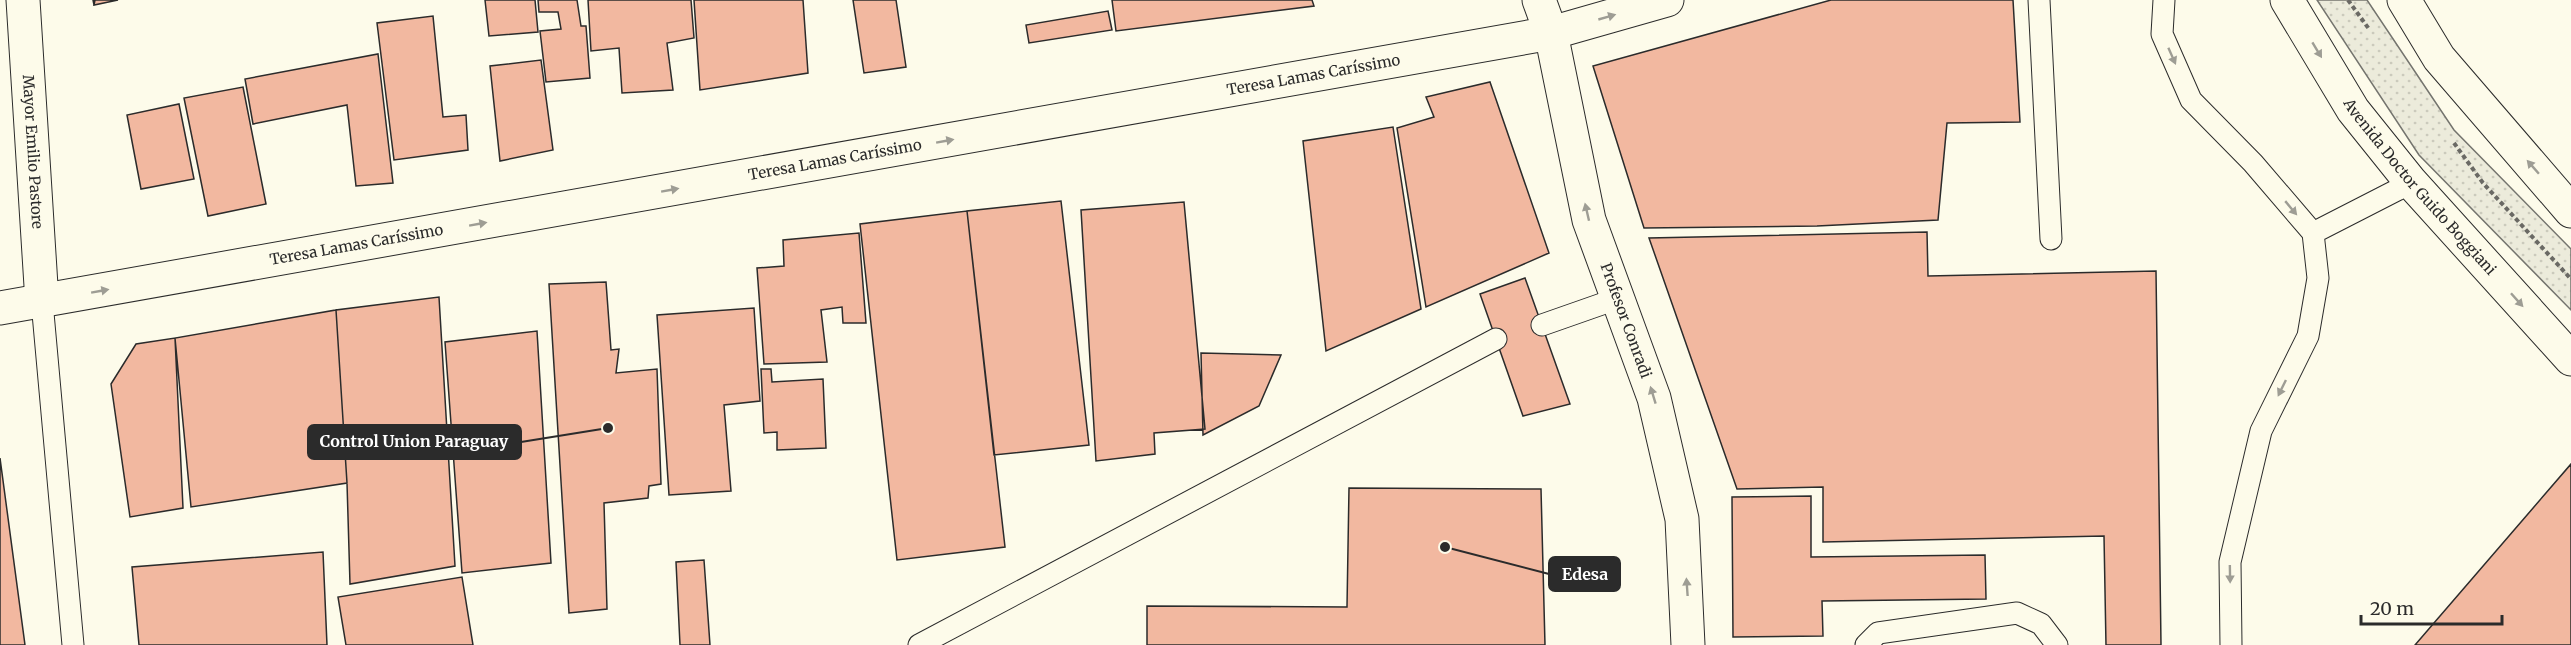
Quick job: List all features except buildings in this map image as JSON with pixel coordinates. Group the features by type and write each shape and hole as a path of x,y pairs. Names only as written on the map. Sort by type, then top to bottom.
{"street":[{"name":"Mayor Emilio Pastore","path":"23,0 42,302"},
{"name":"Profesor Conradi","path":"1539,0 1551,33 1589,220 1654,398 1682,519 1688,645"},
{"name":"Teresa Lamas Caríssimo","path":"0,308 1551,33 1667,0"},
{"name":"Avenida Doctor Guido Boggiani","path":"2287,0 2353,110 2410,181 2571,359"},
{"path":"2404,0 2439,58 2571,211"}],"lane":[{"path":"2039,0 2051,239"},
{"path":"2164,0 2163,34 2191,100 2253,164 2313,233 2318,278 2308,336 2261,431 2230,562 2231,645"},
{"path":"2313,233 2410,181"},
{"path":"1542,325 1619,298"},
{"path":"42,302 74,645"},
{"path":"919,645 1496,339"},
{"path":"1866,645 1878,633 2017,613 2041,624 2057,645"}],"shaded area":[{"path":"2317,0 2367,0 2454,130 2571,249 2571,310 2419,155"}],"place":[{"name":"Control Union Paraguay","path":"608,428"},
{"name":"Edesa","path":"1445,547"}]}
